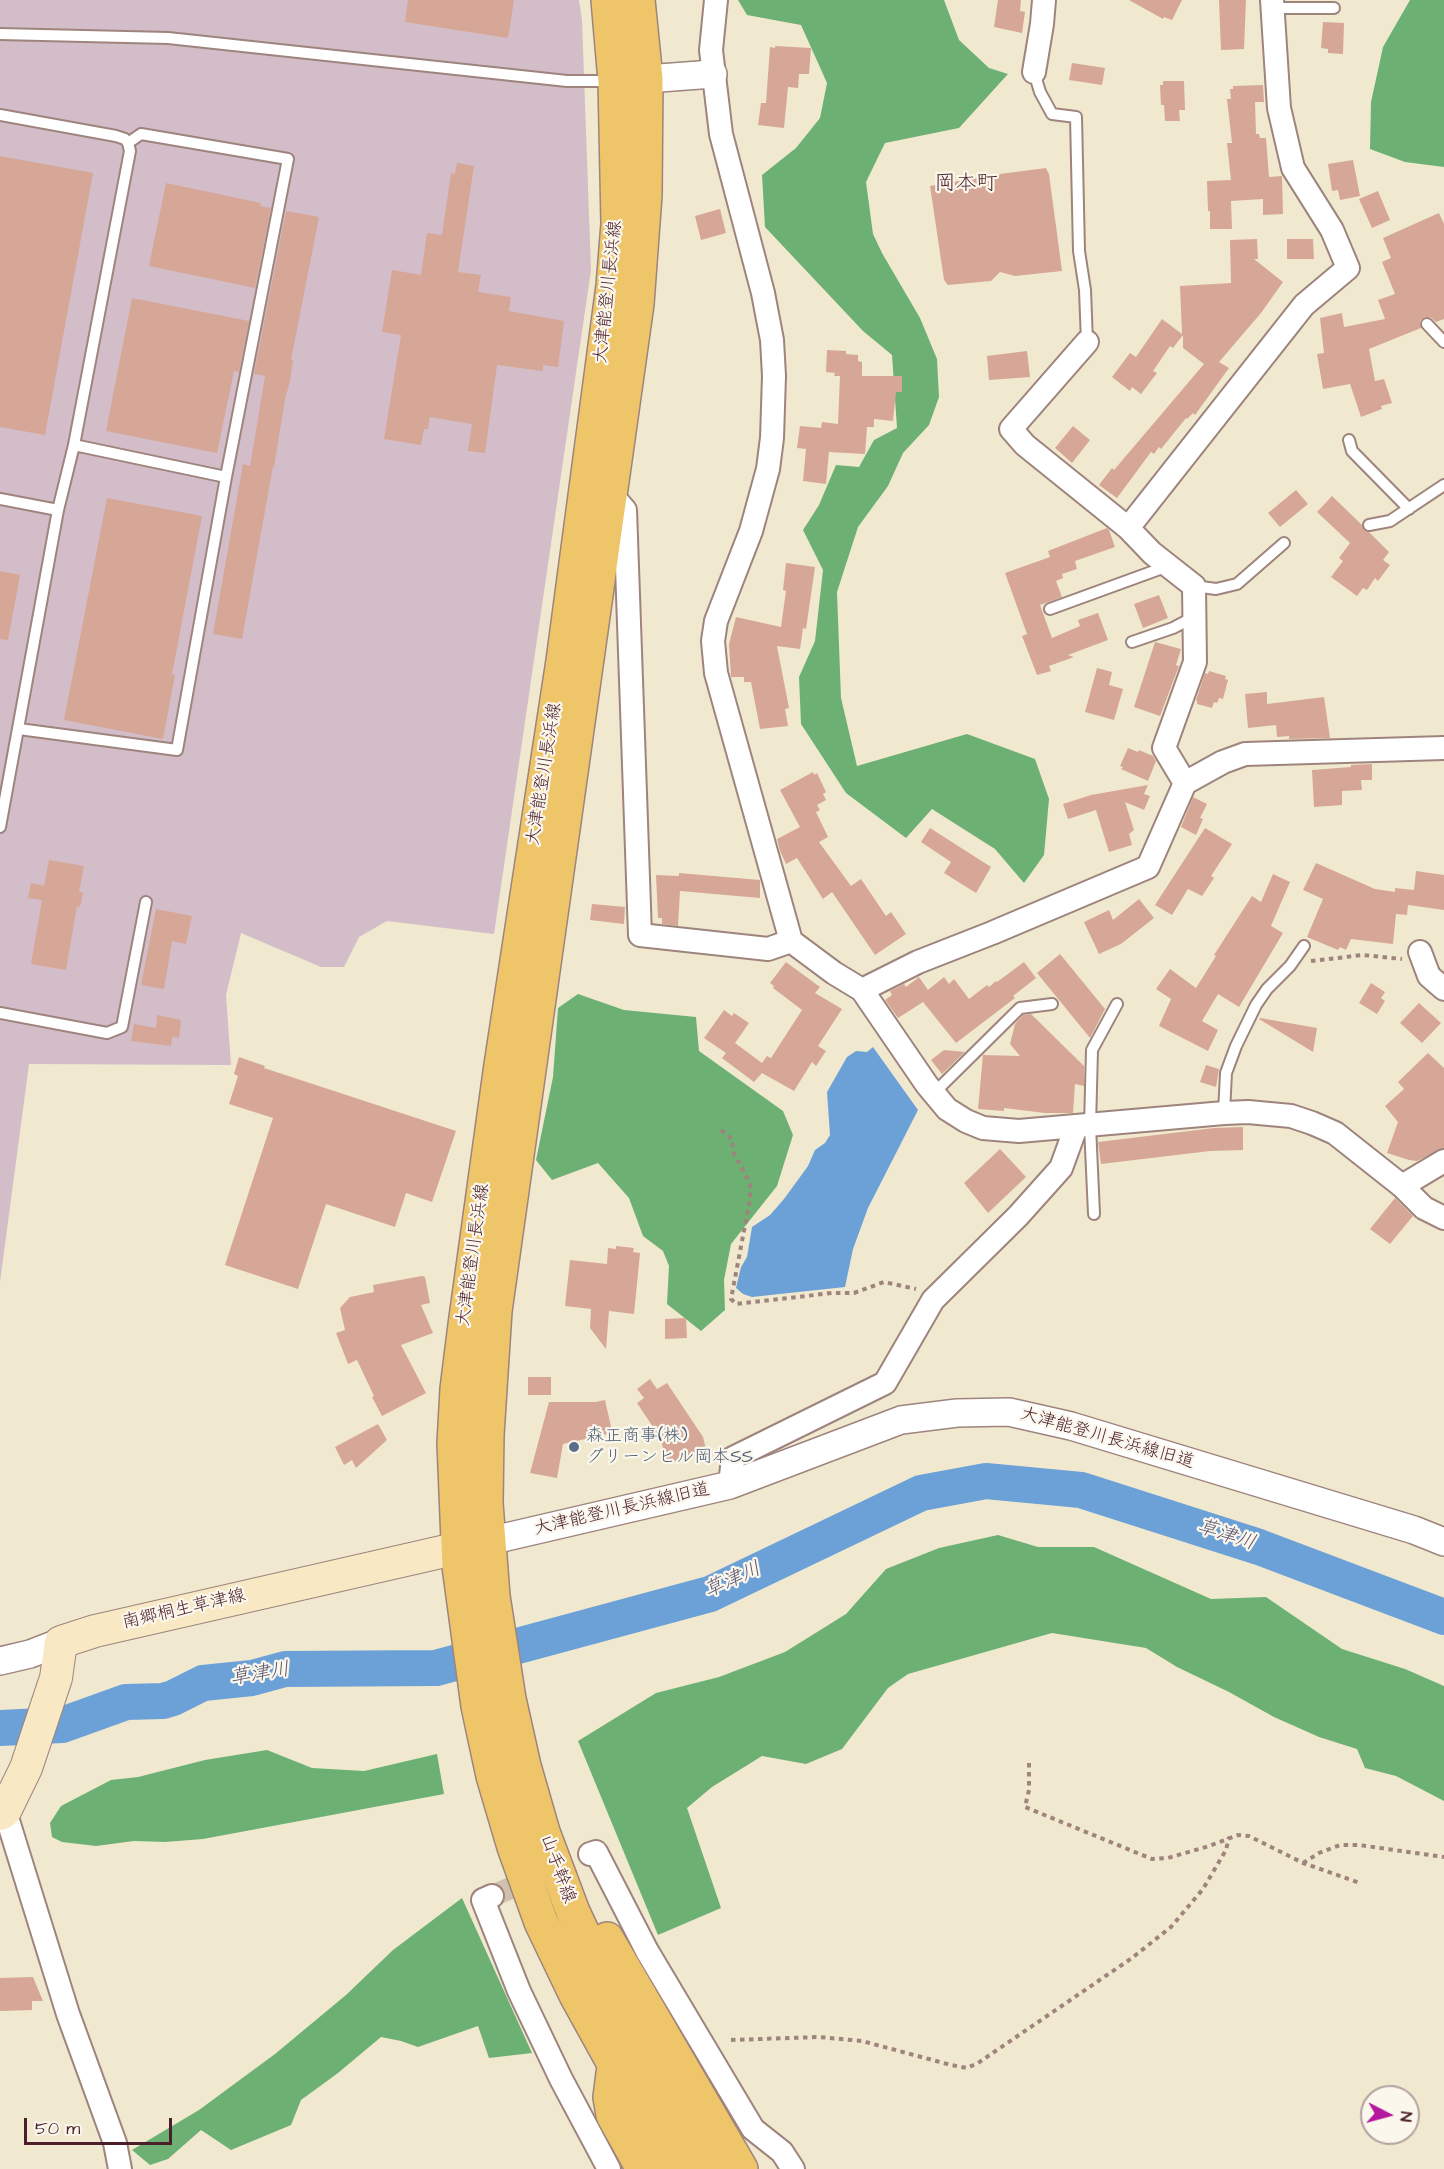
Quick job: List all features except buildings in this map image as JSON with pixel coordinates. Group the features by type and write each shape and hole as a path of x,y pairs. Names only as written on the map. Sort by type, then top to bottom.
{"main road":[{"name":"大津能登川長浜線","path":"473,1544 486,1444 495,1311 637,304 645,195 630,80 608,0"},
{"name":"大津能登川長浜線","path":"473,1544 454,1443 457,1389 501,1065 563,661 613,285 638,0"},
{"name":"山手幹線","path":"473,1544 494,1702 494,1776 513,1847 541,1922 576,1995 658,2149 706,2169"},
{"name":"南郷桐生草津線","path":"61,1642 95,1631 473,1544"},
{"path":"3,1812 26,1768 56,1678 61,1642"},
{"name":"山手幹線","path":"494,1702 524,1766 543,1832 573,1912 606,1983 658,2149"},
{"path":"658,2149 741,2169"}],"street":[{"path":"716,0 711,50 722,134 767,312 772,340 774,376 772,438 768,469 744,552 716,621 713,641 716,673 791,941 834,973 862,990 934,1094 947,1109 966,1121 983,1128 1019,1131 1224,1113 1280,1115 1312,1123 1335,1133 1402,1186 1424,1208 1444,1218"},
{"path":"1034,72 1044,0"},
{"path":"1128,528 1304,305 1348,268 1332,230 1293,168 1279,108 1272,4"},
{"path":"630,80 714,74"},
{"path":"1087,342 1011,429 1025,444 1128,528 1152,553 1194,586 1195,662 1164,748 1185,783"},
{"path":"610,493 625,510 640,935 768,949 791,941"},
{"path":"862,990 918,962 1148,867 1185,783 1223,762 1245,754 1444,748"},
{"path":"1420,957 1429,976 1444,989"},
{"path":"730,1485 734,1458 885,1383 933,1300 1018,1216 1061,1168 1083,1127"},
{"path":"1402,1186 1444,1161"},
{"name":"大津能登川長浜線旧道","path":"473,1544 730,1485 901,1420 957,1413 1008,1412 1071,1426 1414,1530 1444,1542"},
{"path":"0,1661 30,1654 61,1642"},
{"path":"3,1812 68,2014 115,2143 120,2169"},
{"path":"590,1854 596,1852 647,1951 753,2129 782,2152 793,2169"},
{"path":"492,1896 483,1900 519,1991 561,2079 658,2149"}],"lane":[{"path":"1272,4 1334,8"},
{"path":"0,34 168,38 567,81 630,80"},
{"path":"1034,72 1040,92 1052,114 1076,117 1078,251 1085,290 1087,342"},
{"path":"0,115 116,136 128,143 130,151 74,446 58,510 0,827"},
{"path":"19,729 177,750 226,477 288,159 141,134 128,143"},
{"path":"1427,324 1444,342"},
{"path":"1349,440 1352,451 1409,508"},
{"path":"74,446 226,477"},
{"path":"1369,525 1390,520 1444,485"},
{"path":"0,499 58,510"},
{"path":"1194,586 1216,589 1237,584 1284,543"},
{"path":"1050,609 1168,566"},
{"path":"1132,642 1173,628 1194,617"},
{"path":"0,1013 107,1033 122,1027 146,902"},
{"path":"1224,1113 1226,1073 1236,1046 1256,1005 1304,946"},
{"path":"934,1094 1020,1008 1052,1004"},
{"path":"1094,1214 1083,1127 1092,1050 1117,1004"}],"path":[{"path":"1290,966 1316,959 1363,955 1420,957"},
{"path":"721,1130 732,1139 733,1152 750,1183 750,1199 731,1299 736,1304 832,1293 854,1293 884,1282 938,1295"},
{"path":"1029,1763 1029,1790 1025,1807 1152,1858 1168,1858 1209,1846 1238,1834 1249,1836 1303,1863 1360,1882"},
{"path":"731,2040 819,2037 862,2041 967,2068 978,2063 1132,1958 1171,1927 1203,1889 1226,1850 1229,1837"},
{"path":"1303,1863 1340,1845 1359,1845 1444,1857"}],"shaded area":[{"path":"0,0 579,0 582,20 591,270 494,934 387,921 359,937 344,967 321,967 241,933 226,995 231,1065 29,1064 0,1282"}],"green space":[{"path":"738,0 944,0 959,40 989,68 1008,74 959,128 885,143 866,182 873,234 920,318 937,359 939,397 929,425 903,453 888,486 858,527 837,592 841,698 857,766 967,734 1035,759 1049,799 1044,855 1024,883 995,849 932,809 906,838 846,793 801,724 799,677 815,641 823,570 803,530 819,505 836,465 859,467 874,440 897,428 892,355 863,331 765,227 762,175 796,148 820,118 827,83 801,25 747,15"},
{"path":"1410,0 1444,0 1444,167 1405,162 1370,149 1371,102 1383,47"},
{"path":"578,994 624,1010 696,1017 699,1051 783,1111 793,1135 777,1186 731,1244 724,1280 725,1310 701,1331 667,1304 669,1266 663,1251 643,1236 629,1198 598,1163 552,1180 536,1160 553,1077 558,1008"},
{"path":"998,1535 1038,1547 1094,1547 1211,1599 1266,1597 1342,1649 1405,1669 1444,1686 1444,1801 1396,1776 1365,1768 1357,1749 1319,1737 1274,1717 1177,1667 1146,1648 1052,1633 908,1674 888,1688 842,1749 806,1764 762,1756 712,1787 687,1808 721,1908 658,1935 578,1741 656,1693 719,1677 785,1652 846,1614 886,1569 939,1548"},
{"path":"267,1750 312,1768 364,1771 437,1754 444,1794 203,1839 165,1842 134,1841 96,1846 62,1842 52,1837 50,1823 61,1806 111,1780 138,1777 205,1760"},
{"path":"462,1898 532,2053 489,2058 478,2026 418,2047 381,2037 301,2100 291,2125 231,2150 201,2130 168,2159 150,2165 132,2150 199,2110 275,2054 346,1995 393,1950"}],"water":[{"path":"873,1047 918,1110 868,1208 853,1249 845,1287 752,1297 743,1294 736,1288 741,1267 747,1257 752,1227 770,1215 784,1199 808,1166 815,1150 825,1143 830,1135 827,1092 847,1057 856,1051 867,1052"}],"waterway":[{"name":"草津川","path":"0,1728 62,1725 126,1702 163,1701 203,1683 252,1678 285,1669 436,1668 710,1594 921,1493 986,1481 1081,1490 1259,1547 1444,1617"}],"tunnel":[{"path":"492,1896 590,1854"}],"place":[{"name":"森正商事(株) グリーンヒル岡本SS","path":"574,1447"}],"district":[{"name":"岡本町","path":"966,185"}]}
